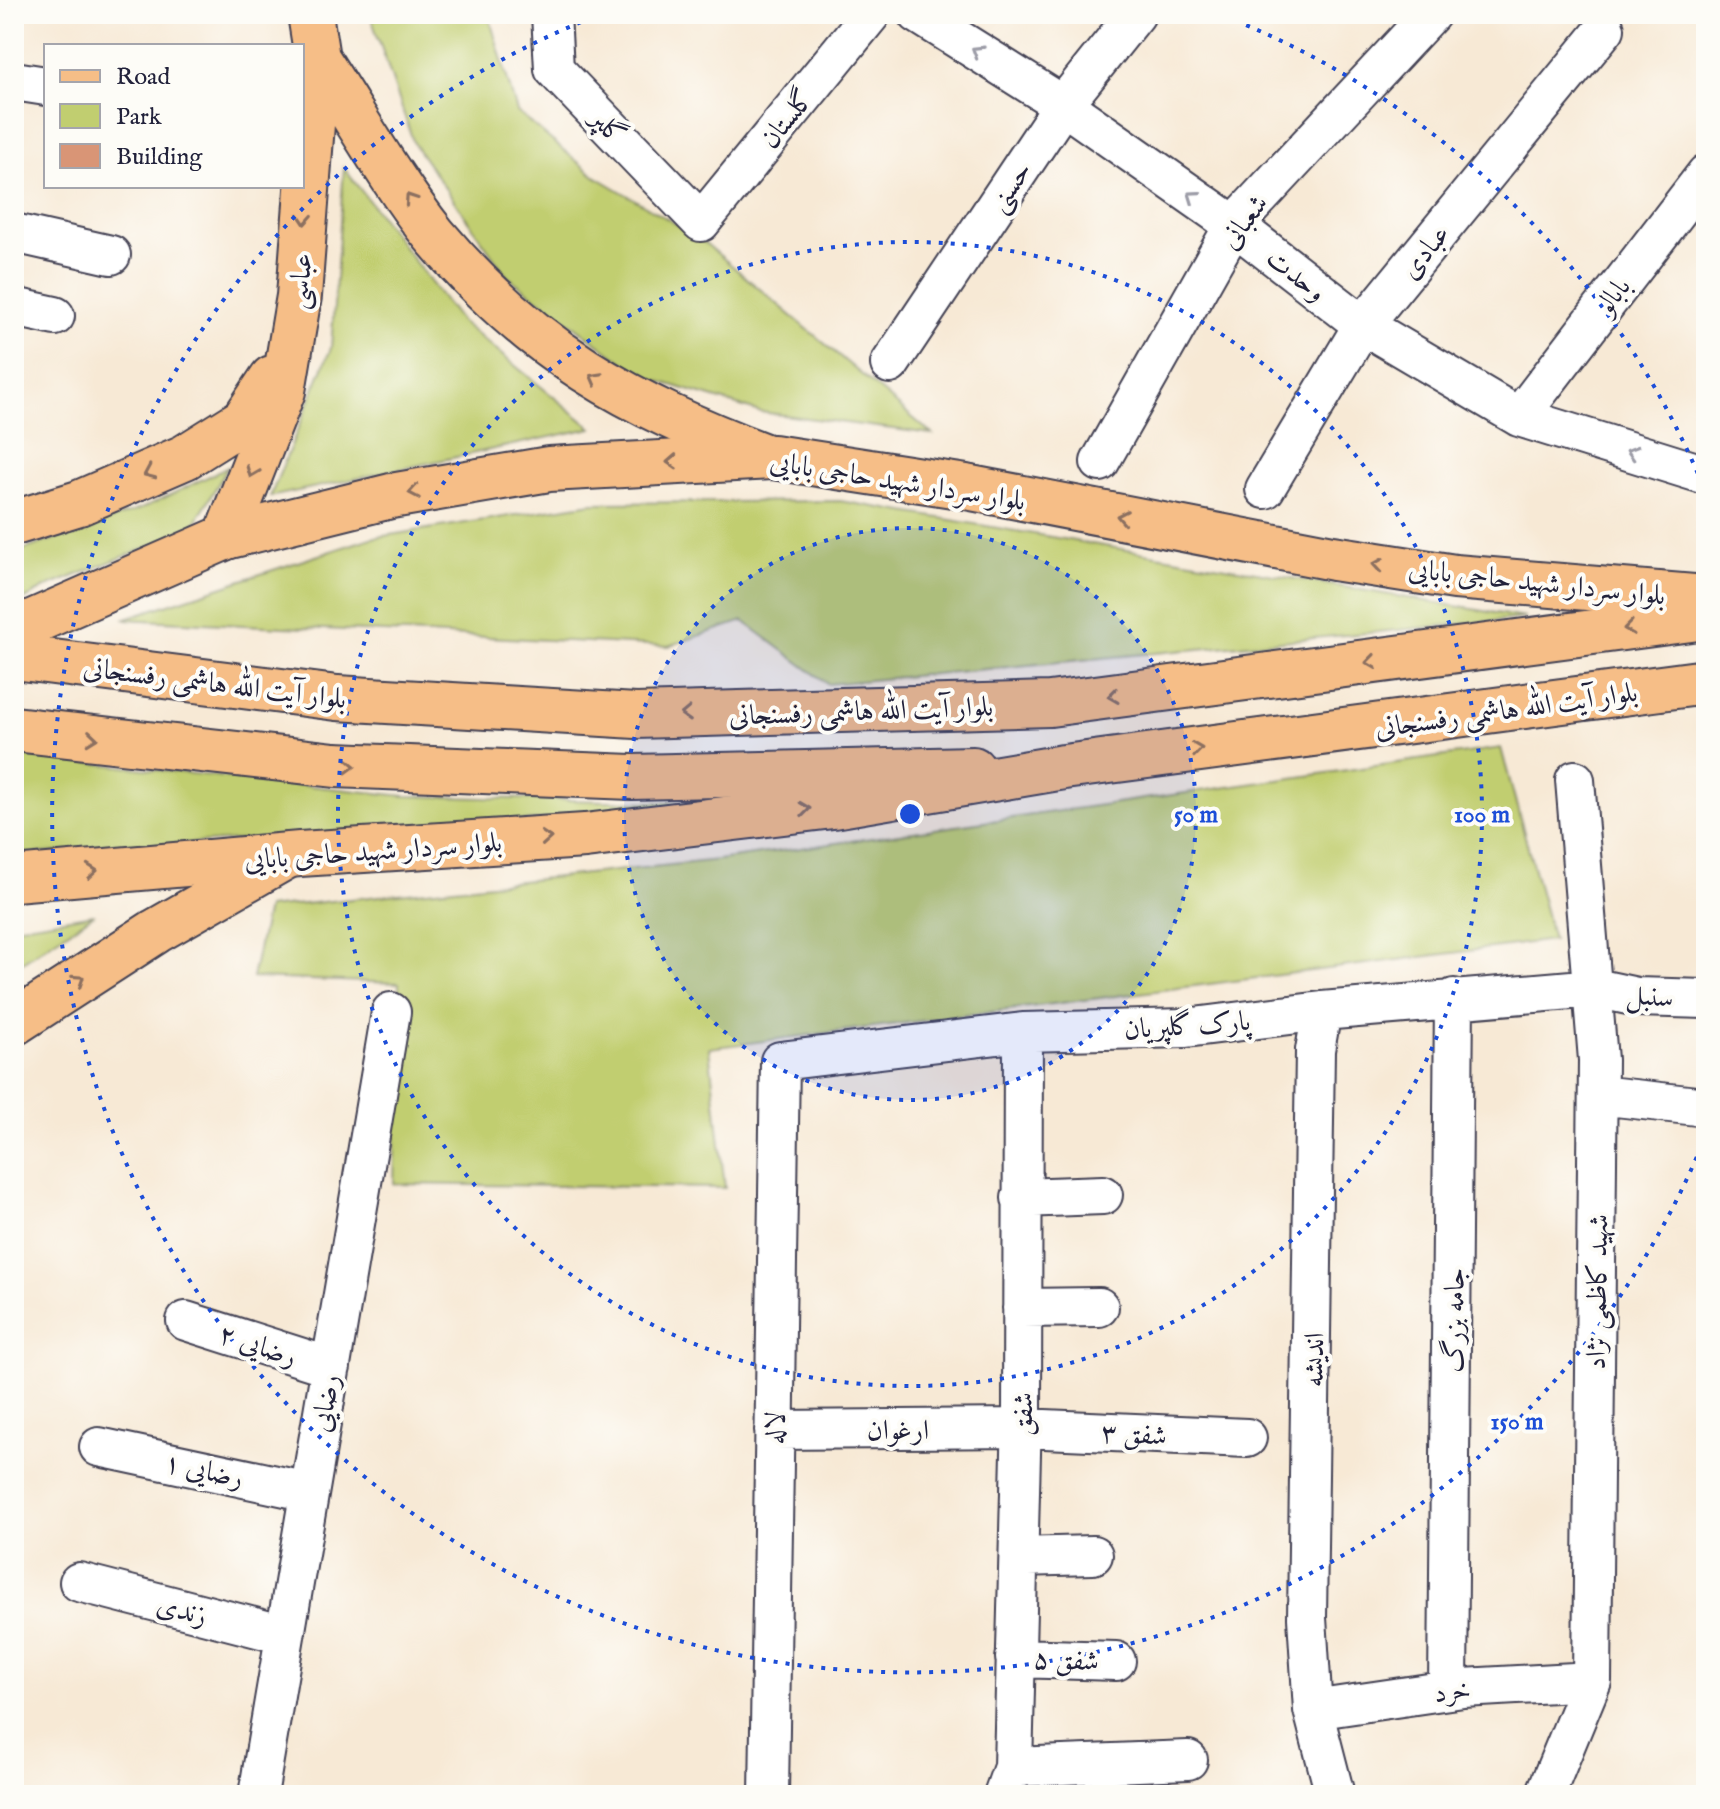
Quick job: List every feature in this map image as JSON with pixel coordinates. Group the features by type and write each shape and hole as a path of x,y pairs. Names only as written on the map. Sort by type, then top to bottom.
{"main road":[{"name":"عباسی","path":"226,537 283,391 299,296 317,58 310,14"},
{"path":"317,58 432,232 483,290 586,374 677,423 767,457"},
{"path":"14,523 79,503 197,449 244,420 289,353"},
{"name":"بلوار سردار شهید حاجی بابایی","path":"18,638 226,537 391,496 549,469 767,457 966,487 1333,558 1440,574 1706,598"},
{"name":"بلوار آیت الله هاشمی رفسنجانی","path":"18,638 337,698 636,716 1050,704 1706,617"},
{"name":"بلوار آیت الله هاشمی رفسنجانی","path":"14,729 335,765 632,777 1064,767 1706,682"},
{"name":"بلوار سردار شهید حاجی بابایی","path":"14,879 289,855 585,836 833,806 1064,767"},
{"path":"14,1023 156,931 289,855"}],"street":[{"name":"گلپر","path":"551,14 554,69 701,222"},
{"name":"گلستان","path":"701,222 871,14"},
{"name":"وحدت","path":"918,14 1063,105 1234,225 1363,325 1519,417 1706,475"},
{"name":"حسنی","path":"890,364 1063,105 1136,14"},
{"name":"شعبانی","path":"1100,462 1234,225 1431,14"},
{"name":"عبادی","path":"1265,489 1363,325 1605,29"},
{"path":"14,81 44,86"},
{"name":"بابالو","path":"1519,417 1706,174"},
{"path":"14,233 111,255"},
{"path":"14,307 55,316"},
{"name":"شهید کاظمی نژاد","path":"1545,1795 1592,1681 1598,1095 1595,988 1575,780"},
{"name":"پارک گلپریان","path":"780,1061 1023,1032 1186,1028 1454,998 1595,988"},
{"name":"سنبل","path":"1595,988 1637,997 1706,999"},
{"name":"جامه بزرگ","path":"1448,1690 1454,998"},
{"name":"اندیشه","path":"1322,1011 1315,1050 1307,1618 1313,1710 1335,1795"},
{"name":"رضایی","path":"258,1795 391,1012"},
{"name":"شفق","path":"1008,1781 1022,1428 1023,1032"},
{"name":"لاله","path":"769,1795 780,1061"},
{"path":"1598,1095 1706,1107"},
{"path":"1021,1198 1103,1195"},
{"path":"1022,1308 1099,1307"},
{"name":"رضایی ۲","path":"186,1321 331,1367"},
{"name":"ارغوان","path":"774,1430 1022,1428"},
{"name":"شفق ۳","path":"1022,1428 1247,1438"},
{"name":"رضایی ۱","path":"99,1447 309,1492"},
{"path":"1019,1557 1093,1555"},
{"name":"زندی","path":"79,1582 285,1635"},
{"name":"شفق ۵","path":"1015,1658 1116,1661"},
{"name":"خرد","path":"1313,1710 1448,1690 1592,1681"},
{"path":"1008,1781 1188,1760"}],"green space":[{"path":"370,14 489,16 517,112 595,176 698,237 932,434 760,412 642,376 507,276 414,144"},
{"path":"344,168 460,321 592,428 270,497 331,348"},
{"path":"228,467 191,530 49,586 14,605 14,553 141,509"},
{"path":"840,501 1525,618 828,684 743,621 669,646 123,619 371,538 592,503"},
{"path":"1501,748 1553,940 709,1048 725,1188 394,1184 399,983 252,978 267,908 718,860"},
{"path":"14,755 405,796 766,805 14,855"},
{"path":"94,914 24,961 14,967 14,927"}],"building":[{"path":"1706,856 1706,881 1704,881 1701,857"}]}
